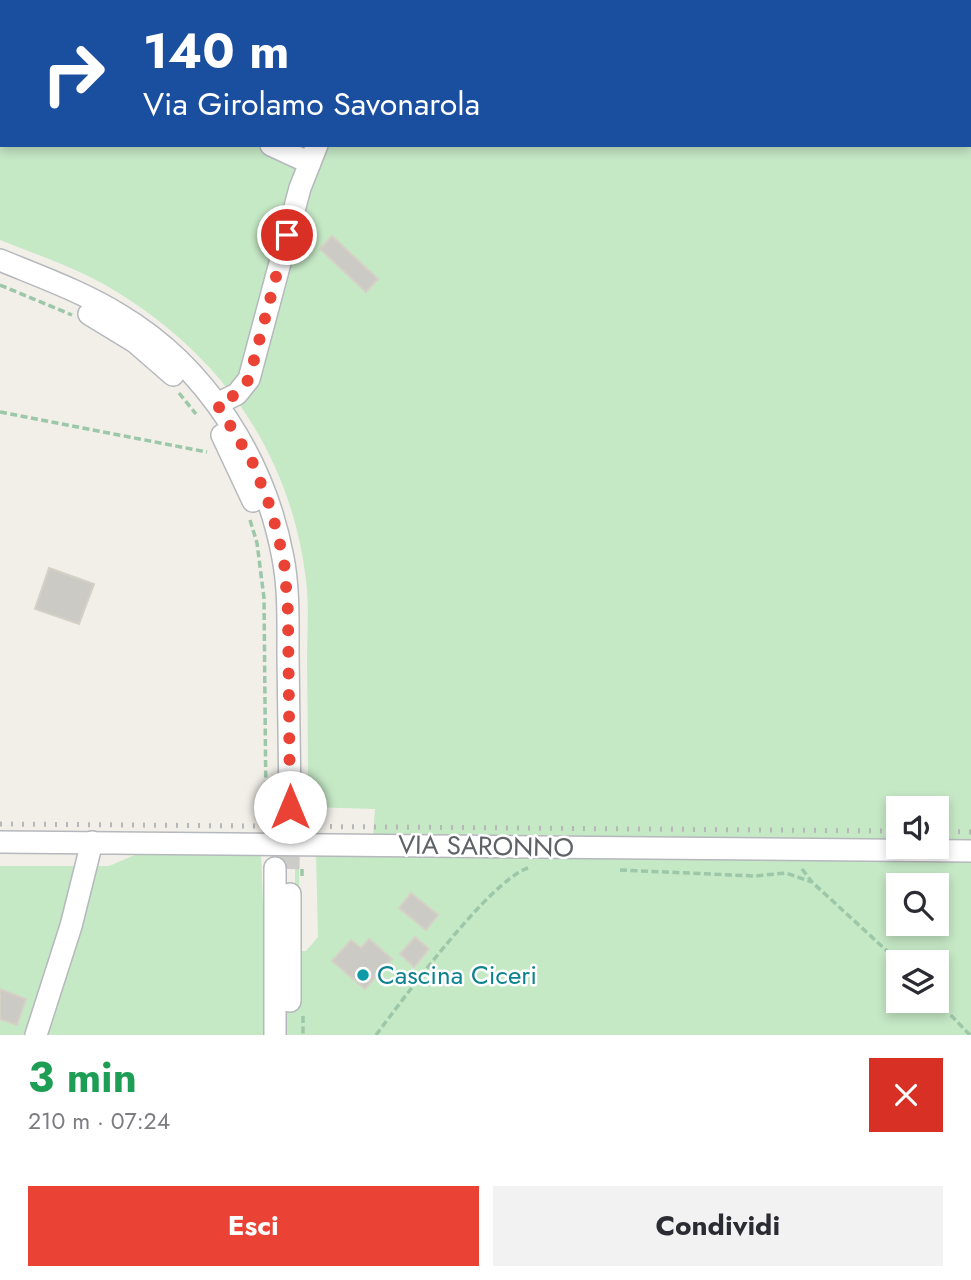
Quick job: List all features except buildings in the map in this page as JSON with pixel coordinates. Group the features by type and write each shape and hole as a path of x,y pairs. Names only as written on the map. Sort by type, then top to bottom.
{"street":[{"path":"217,404 237,394 249,379 293,212 314,154 281,147"},
{"path":"0,260 85,296 121,315 150,335 180,362 217,404 252,461 271,509 284,560 288,612 277,807"},
{"path":"0,276 79,308 135,342 188,391 226,442 257,511 272,578 277,807"},
{"name":"VIA SARONNO","path":"0,842 971,851"},
{"path":"36,1035 71,926 92,842"},
{"path":"275,1035 282,869 289,1035"}],"path":[{"path":"0,285 79,318"},
{"path":"171,385 199,417"},
{"path":"0,412 205,450 211,455"},
{"path":"246,510 257,543 264,598 277,807"},
{"path":"376,1035 495,890 518,872 540,868"},
{"path":"609,870 755,876 786,873 799,876 812,882 886,950"},
{"path":"949,1013 970,1035"}],"green space":[{"path":"0,147 971,147 971,1035 0,1035 0,866 109,866 135,855 169,852 261,854 265,952 295,952 295,869 299,869 300,951 306,951 318,937 316,852 373,835 375,809 308,807 307,589 299,541 287,496 269,454 247,415 219,379 188,346 152,316 112,289 0,240"}],"tunnel":[{"path":"289,869 290,807"}],"railway":[{"path":"0,824 886,831"},
{"path":"949,831 971,832"}],"place":[{"name":"Cascina Ciceri","path":"363,975"}],"route":[{"path":"287,235 260,347 249,379 237,394 217,404 252,461 271,509 284,560 288,612 290,807"}]}
